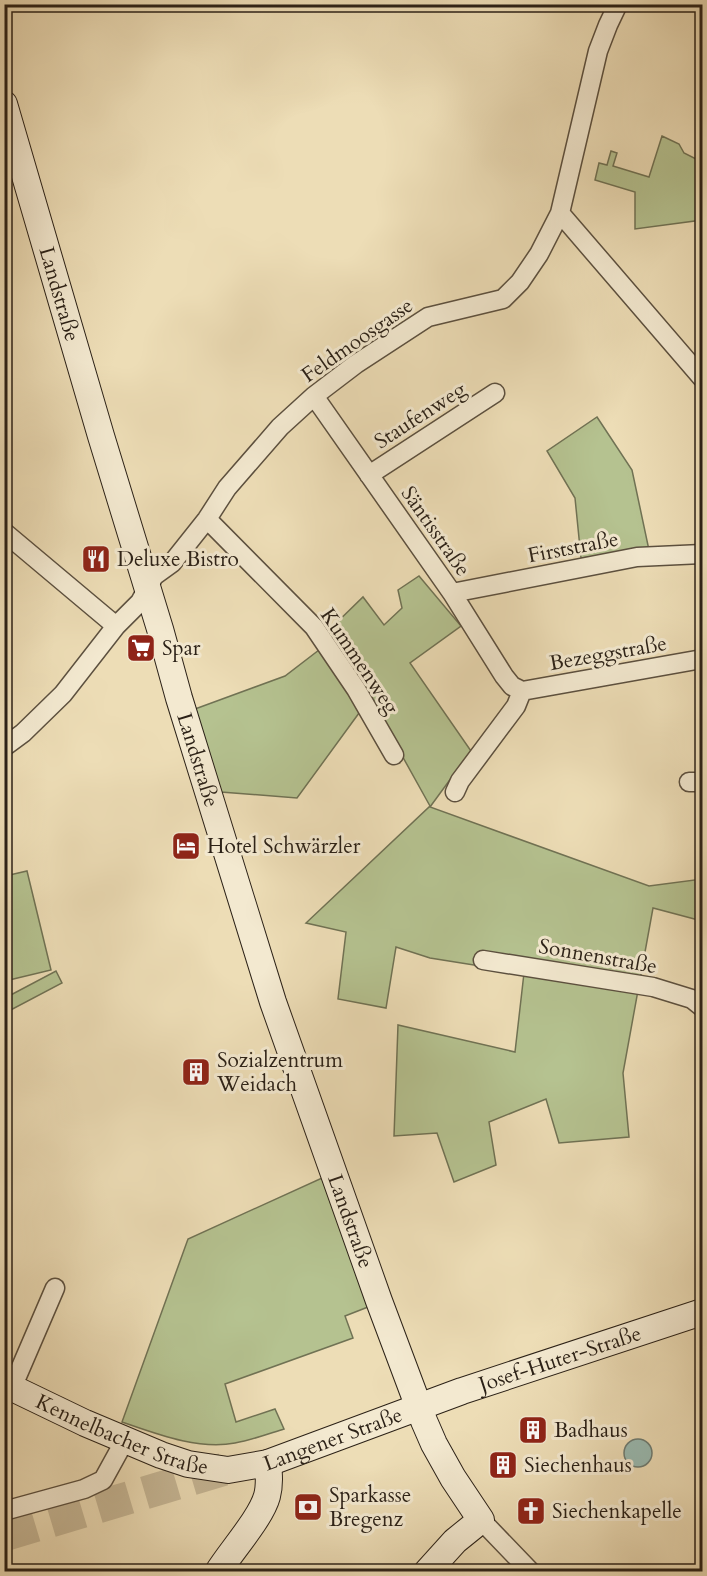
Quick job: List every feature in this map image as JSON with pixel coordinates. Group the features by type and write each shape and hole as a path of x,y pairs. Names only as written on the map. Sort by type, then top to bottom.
{"street":[{"name":"Feldmoosgasse","path":"4,747 23,733 63,694 116,626 140,603 154,576 172,563 207,519 227,488 280,427 314,396 356,364 428,317 503,299 520,282 539,254 560,213 598,51 618,4"},
{"name":"Landstraße","path":"4,104 147,590 273,1002 379,1301 434,1444 481,1520"},
{"path":"560,213 702,378"},
{"name":"Staufenweg","path":"369,475 495,393"},
{"name":"Säntisstraße","path":"314,396 452,593 504,676 512,686 522,691"},
{"name":"Kummenweg","path":"207,519 314,627 356,689 394,755"},
{"path":"4,532 116,626"},
{"name":"Firststraße","path":"452,593 637,557 702,554"},
{"name":"Bezeggstraße","path":"522,691 702,659"},
{"path":"455,792 516,706 522,691"},
{"name":"Sonnenstraße","path":"483,960 653,987 692,999 702,1007"},
{"path":"8,1386 55,1288"},
{"name":"Josef-Huter-Straße","path":"420,1407 462,1390 702,1312"},
{"name":"Kennelbacher Straße","path":"8,1386 125,1440 188,1464 228,1470 257,1465"},
{"name":"Langener Straße","path":"257,1465 420,1407"},
{"path":"7,1510 84,1489 103,1480 125,1440"},
{"path":"218,1572 267,1497 269,1478 257,1465"},
{"path":"427,1572 455,1541 481,1520 531,1572"}],"green space":[{"path":"662,136 679,144 684,153 702,162 702,220 635,229 635,192 595,180 599,163 607,165 611,151 617,153 613,166 649,177"},
{"path":"597,417 632,470 649,550 581,558 575,498 547,451"},
{"path":"419,576 461,626 410,663 471,751 430,807 649,886 702,879 702,921 653,908 623,1073 629,1137 559,1143 546,1099 489,1122 496,1165 454,1182 437,1133 394,1136 398,1025 515,1052 524,973 430,958 396,947 386,1008 338,999 346,932 306,923 430,806 370,698 297,798 221,792 195,709 285,676 332,640 326,633 363,597 384,625 402,608 398,590"},
{"path":"27,871 51,970 5,981 5,876"},
{"path":"56,971 62,983 5,1013 5,998"},
{"path":"322,1178 368,1307 345,1316 353,1338 225,1384 236,1422 275,1409 284,1429 254,1439 221,1445 178,1440 122,1422 188,1239"}],"water":[{"path":"638,1439 648,1443 652,1453 648,1463 638,1467 628,1463 624,1453 628,1443"}],"tunnel":[{"path":"4,1535 238,1465"}],"place":[{"name":"Deluxe Bistro","path":"96,559"},
{"name":"Spar","path":"141,648"},
{"name":"Hotel Schwärzler","path":"186,846"},
{"name":"Sozialzentrum Weidach","path":"196,1072"},
{"name":"Badhaus","path":"533,1430"},
{"name":"Siechenhaus","path":"503,1465"},
{"name":"Sparkasse Bregenz","path":"308,1507"},
{"name":"Siechenkapelle","path":"531,1511"}]}
